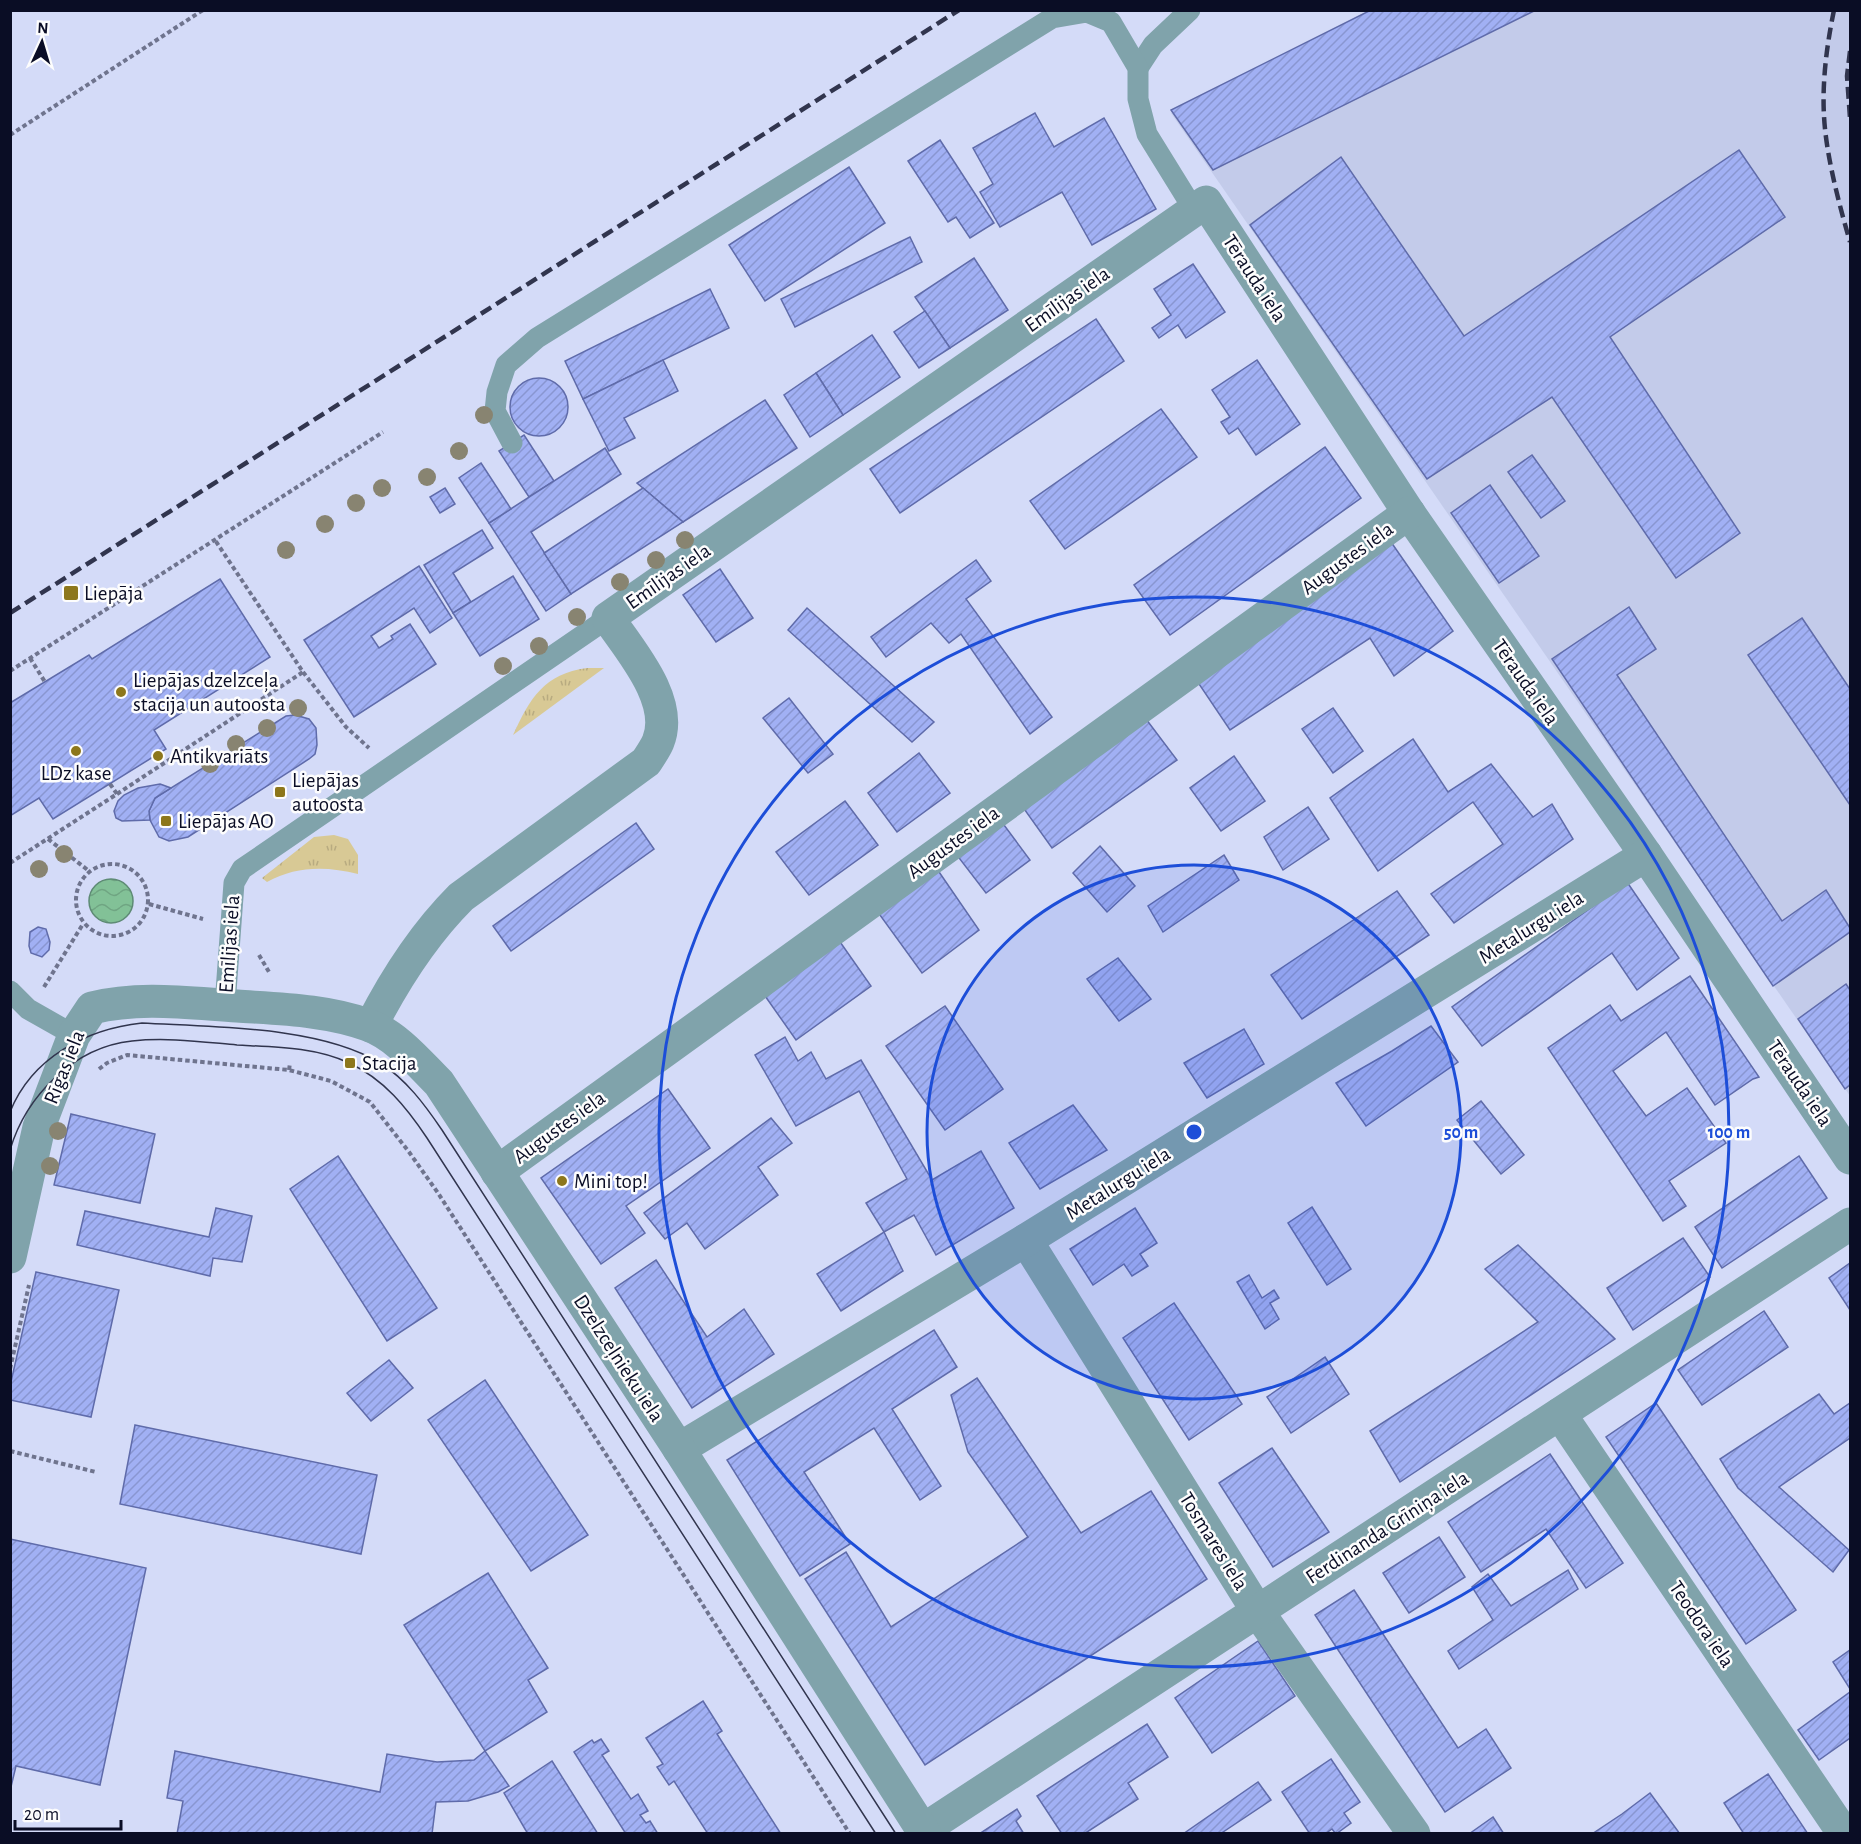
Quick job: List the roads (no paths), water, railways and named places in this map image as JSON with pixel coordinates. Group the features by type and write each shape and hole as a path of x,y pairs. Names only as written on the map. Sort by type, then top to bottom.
{"street":[{"name":"Tērauda iela","path":"1200,206 1646,855 1851,1158"},
{"name":"Emīlijas iela","path":"608,618 1200,206"},
{"name":"Augustes iela","path":"497,1172 1409,513"},
{"path":"371,1026 389,990 434,924 461,897 646,762 658,741 661,714 651,680 608,618"},
{"name":"Metalurgu iela","path":"679,1449 1026,1240 1646,855"},
{"name":"Rīgas iela","path":"21,1267 39,1127 74,1035 92,1008 117,1002 225,1005"},
{"name":"Dzelzceļnieku iela","path":"225,1005 303,1011 371,1026 408,1052 439,1083 679,1449 924,1832"},
{"name":"Ferdinanda Grīniņa iela","path":"924,1832 1851,1224"},
{"name":"Tosmares iela","path":"1026,1240 1258,1611 1414,1833"},
{"name":"Teodora iela","path":"1560,1414 1844,1833"}],"lane":[{"path":"1138,68 1153,45 1190,10"},
{"path":"512,443 495,411 497,392 506,365 537,338 1052,18 1086,12 1111,22 1138,68 1138,99 1147,134 1200,206"},
{"name":"Emīlijas iela","path":"225,1005 234,883 242,869 396,766 608,618"},
{"path":"10,991 28,1009 74,1035"}],"water":[{"path":"111,879 126,886 133,901 126,916 111,923 96,916 89,901 96,886"}],"tram line":[{"path":"10,1112 32,1076 64,1049 101,1032 142,1023 233,1028 297,1035 355,1051 389,1069 414,1093 442,1130 896,1834"},
{"path":"10,1150 17,1130 40,1093 72,1064 111,1045 132,1041 172,1040 294,1049 336,1058 373,1077 403,1105 427,1138 876,1834"}],"railway":[{"path":"10,613 959,10"},
{"path":"1834,10 1824,89 1825,131 1837,196 1850,242"},
{"path":"1850,51 1847,76 1850,118"}],"place":[{"name":"Liepāja","path":"71,593"},
{"name":"Liepājas dzelzceļa stacija un autoosta","path":"121,692"},
{"name":"LDz kase","path":"76,751"},
{"name":"Antikvariāts","path":"158,756"},
{"name":"Liepājas autoosta","path":"280,792"},
{"name":"Liepājas AO","path":"166,821"},
{"name":"Stacija","path":"350,1063"},
{"name":"Mini top!","path":"562,1181"}]}
